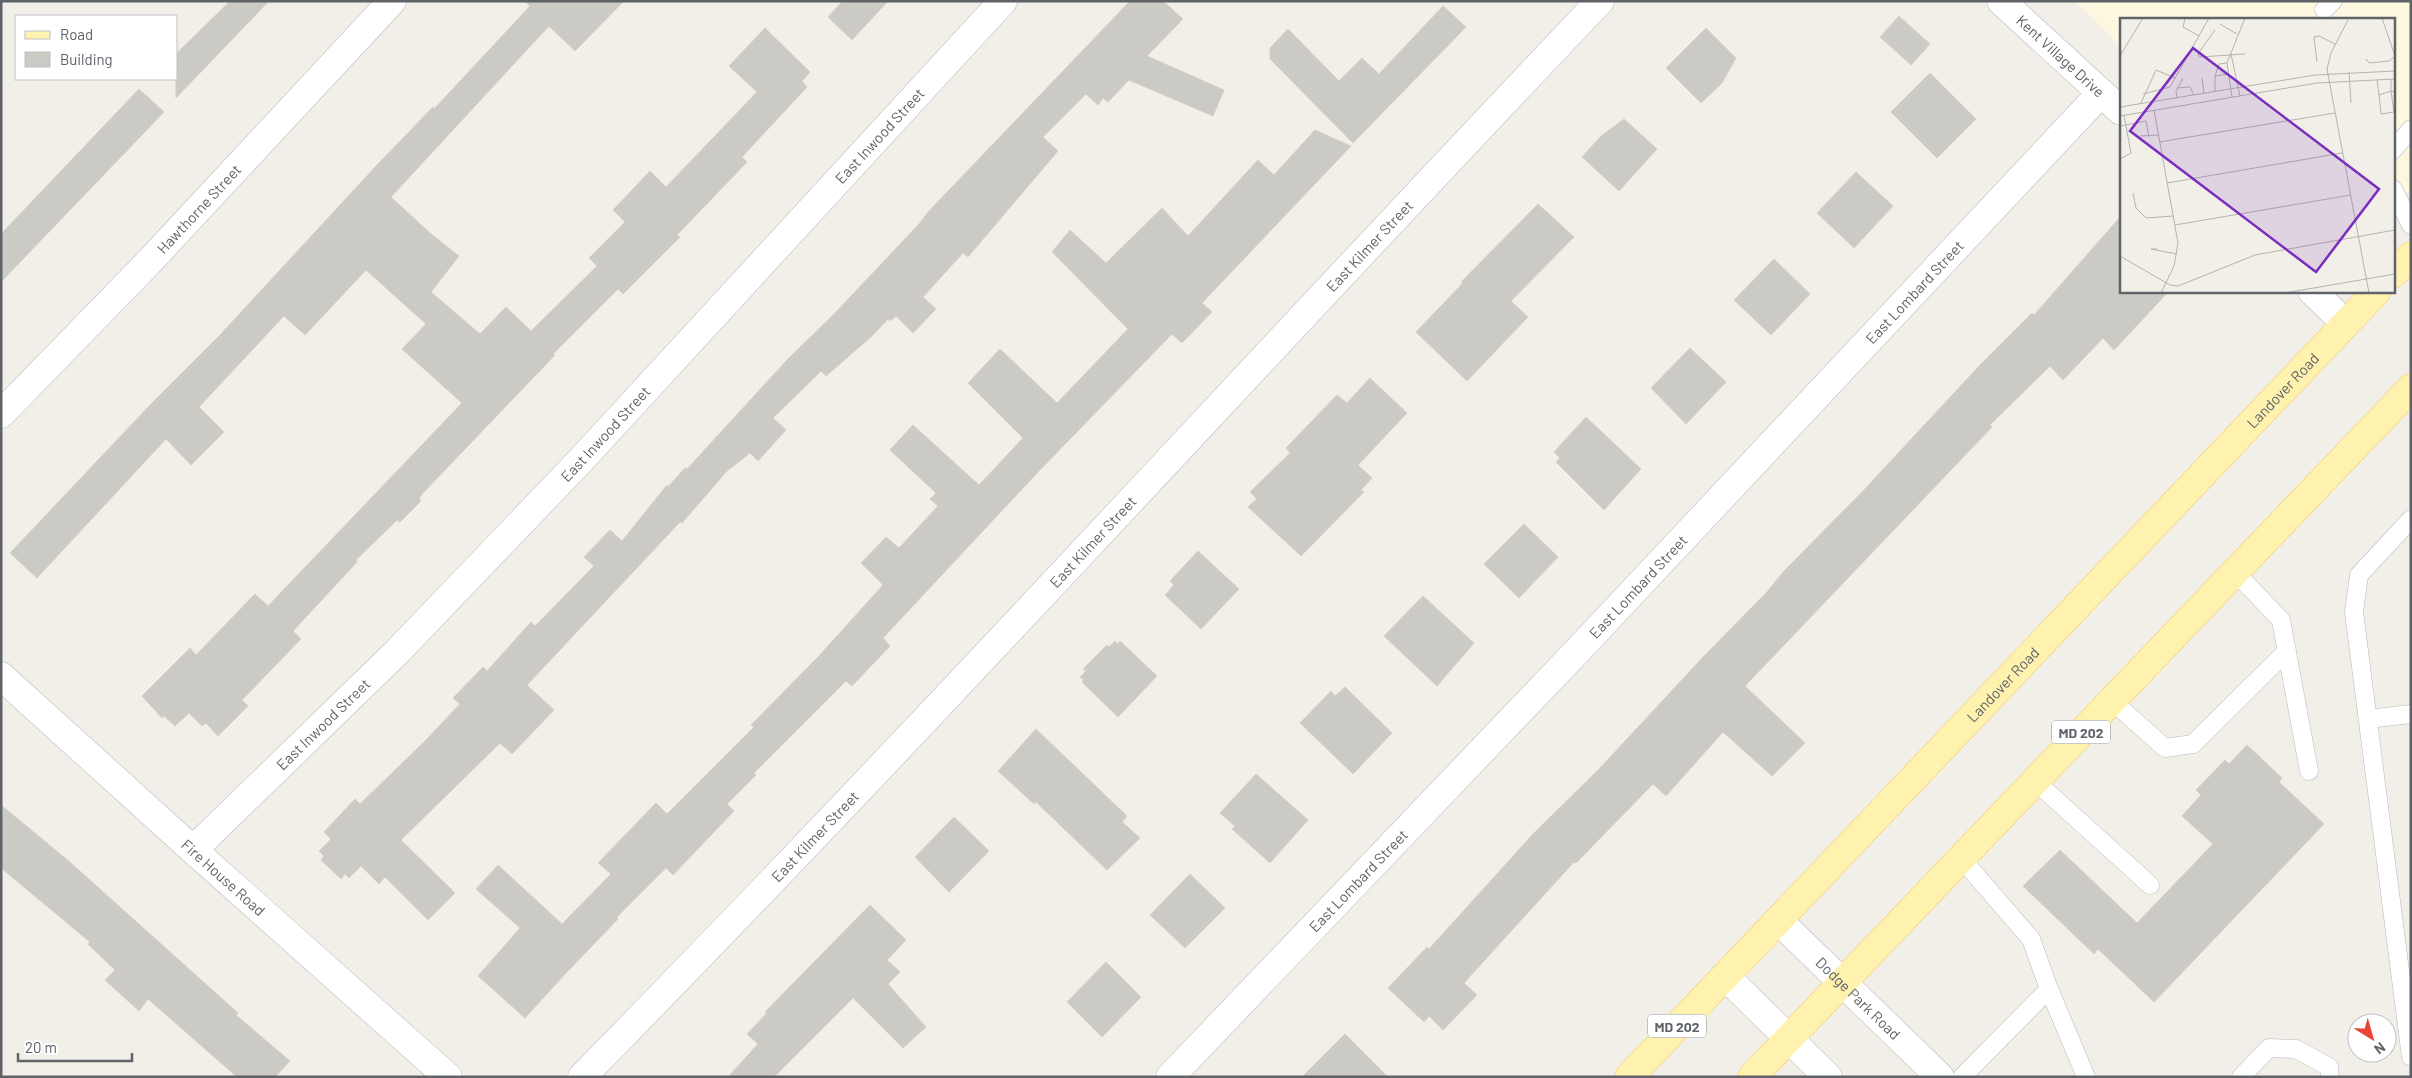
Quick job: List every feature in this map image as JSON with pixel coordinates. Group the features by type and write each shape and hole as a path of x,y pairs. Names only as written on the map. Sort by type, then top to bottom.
{"main road":[{"path":"2394,273 2411,256"},
{"name":"Landover Road","path":"1629,1077 2376,292"},
{"name":"MD 202","path":"1752,1077 2411,388"}],"street":[{"name":"Hawthorne Street","path":"1,414 149,262 392,1"},
{"name":"East Inwood Street","path":"193,850 397,652 574,467 1003,1"},
{"name":"East Kilmer Street","path":"582,1077 744,912 1031,609 1600,1"},
{"name":"Kent Village Drive","path":"2000,1 2120,110"},
{"name":"East Lombard Street","path":"1170,1077 1582,646 2101,93"},
{"path":"2313,292 2346,324"},
{"name":"Fire House Road","path":"1,676 448,1077"},
{"name":"Dodge Park Road","path":"1778,920 1940,1077"},
{"path":"1725,976 1828,1077"}],"lane":[{"path":"2394,149 2411,129"},
{"path":"2394,191 2411,225"},
{"path":"2411,519 2359,575 2354,612 2411,1057"},
{"path":"2235,572 2281,620 2309,770"},
{"path":"2112,700 2165,748 2193,744 2287,651"},
{"path":"2368,719 2411,714"},
{"path":"2035,781 2150,886"},
{"path":"1961,858 2031,939 2049,989 2086,1077"},
{"path":"1962,1077 2049,989"},
{"path":"2241,1077 2269,1048 2296,1049 2330,1068 2330,1077"}],"shaded area":[{"path":"2074,1 2411,1 2411,188 2394,206 2394,18 2120,18 2120,46"}],"building":[{"path":"230,1 269,1 176,98 178,52"},
{"path":"525,1 624,1 575,51 549,26 391,197 430,233 459,256 431,292 480,334 506,307 531,331 597,266 589,258 625,222 613,210 650,171 666,187 757,92 729,66 765,28 810,72 802,81 807,87 742,157 747,162 677,235 680,237 623,294 618,289 553,354 555,355 423,493 419,498 421,501 400,522 397,520 356,560 357,562 293,631 301,639 242,700 248,706 218,736 206,723 202,726 189,713 175,726 164,716 162,718 142,696 190,648 196,655 255,594 268,606 462,403 402,349 426,324 366,270 305,335 284,316 199,407 224,432 191,465 166,439 37,578 10,553 151,404 219,336 376,166 433,107 434,109 530,6"},
{"path":"843,1 888,1 852,40 828,17"},
{"path":"1130,1 1163,1 1183,19 1147,56 1224,90 1213,116 1129,80 1108,102 1103,98 1098,105 1086,94 1043,137 1058,151 968,257 963,253 923,297 936,309 913,333 896,316 890,321 888,319 872,336 826,376 821,371 773,418 786,430 758,461 750,453 727,471 682,523 680,522 527,685 554,710 512,754 500,743 401,840 455,893 428,920 385,877 379,884 361,866 349,878 345,874 341,879 321,860 324,856 319,851 331,839 324,832 355,799 360,804 425,741 460,704 453,698 483,667 487,671 531,622 535,626 594,566 584,557 610,530 622,541 667,485 668,487 685,468 687,469 787,360 835,313 919,224 928,212"},
{"path":"1443,6 1466,27 1353,143 1270,59 1270,48 1288,29 1339,81 1362,58 1379,74"},
{"path":"1899,16 1930,44 1911,65 1880,37"},
{"path":"1706,28 1736,58 1722,83 1701,103 1666,68"},
{"path":"1930,73 1976,119 1937,158 1891,112"},
{"path":"139,89 164,112 1,282 1,234"},
{"path":"1624,119 1657,149 1619,191 1582,157 1601,136"},
{"path":"1315,130 1351,146 1202,303 1212,312 1182,343 1172,334 1038,472 883,638 890,646 852,686 846,681 754,773 756,775 727,804 734,811 673,875 666,868 617,917 618,919 525,1018 478,976 520,928 476,889 498,865 562,924 611,874 598,863 656,803 667,814 754,727 751,725 818,657 883,585 861,563 886,537 899,548 938,506 930,499 936,493 890,450 913,425 979,485 1023,438 968,383 1000,349 1057,403 1128,329 1052,252 1070,230 1106,263 1162,208 1188,236 1258,160 1274,175"},
{"path":"1856,172 1893,206 1854,248 1817,213"},
{"path":"1538,204 1574,237 1511,301 1528,317 1467,381 1416,332 1463,283 1461,282"},
{"path":"2120,217 2120,292 2168,292 2114,350 2103,338 2063,380 2050,366 1990,425 1992,427 1745,686 1805,743 1772,776 1723,732 1666,796 1653,784 1576,863 1574,862 1464,983 1477,995 1443,1030 1429,1016 1424,1022 1388,988 1427,947 1429,949 1533,834 1600,768 1980,365 2032,313 2034,315"},
{"path":"1774,259 1810,294 1771,335 1734,300"},
{"path":"1690,348 1726,382 1686,424 1651,388"},
{"path":"1370,378 1407,413 1358,465 1372,478 1361,490 1364,492 1301,556 1248,507 1257,499 1250,492 1290,453 1286,448 1337,395 1347,403"},
{"path":"1586,417 1641,469 1604,510 1556,462 1560,458 1554,452"},
{"path":"1524,524 1558,557 1519,598 1484,564"},
{"path":"1198,551 1239,589 1201,629 1165,595 1174,585 1170,581"},
{"path":"1423,596 1474,643 1437,686 1384,636"},
{"path":"1115,641 1118,644 1120,641 1157,676 1118,717 1082,682 1084,680 1080,677 1086,671 1083,669 1107,645 1109,647"},
{"path":"1345,687 1392,733 1353,774 1300,723 1331,691 1335,696"},
{"path":"1036,729 1127,816 1122,822 1140,838 1107,870 1036,802 1034,804 998,771"},
{"path":"2247,745 2282,778 2279,782 2324,824 2154,1002 2098,949 2094,954 2023,886 2060,850 2137,923 2213,844 2182,816 2201,795 2196,790 2225,760 2229,764"},
{"path":"1256,774 1308,820 1270,863 1232,829 1235,826 1220,813"},
{"path":"1,805 71,863 238,1013 236,1015 290,1061 275,1077 237,1077 148,999 139,1011 105,980 115,970 88,944 90,942 1,868"},
{"path":"954,817 989,851 949,892 915,857"},
{"path":"1190,874 1225,908 1185,948 1150,915"},
{"path":"870,905 906,940 887,960 900,972 888,984 926,1027 903,1048 853,998 774,1077 728,1077 758,1044 747,1034 767,1013 765,1012"},
{"path":"1106,962 1141,997 1102,1037 1067,1002"},
{"path":"1345,1034 1388,1077 1302,1077"}]}
